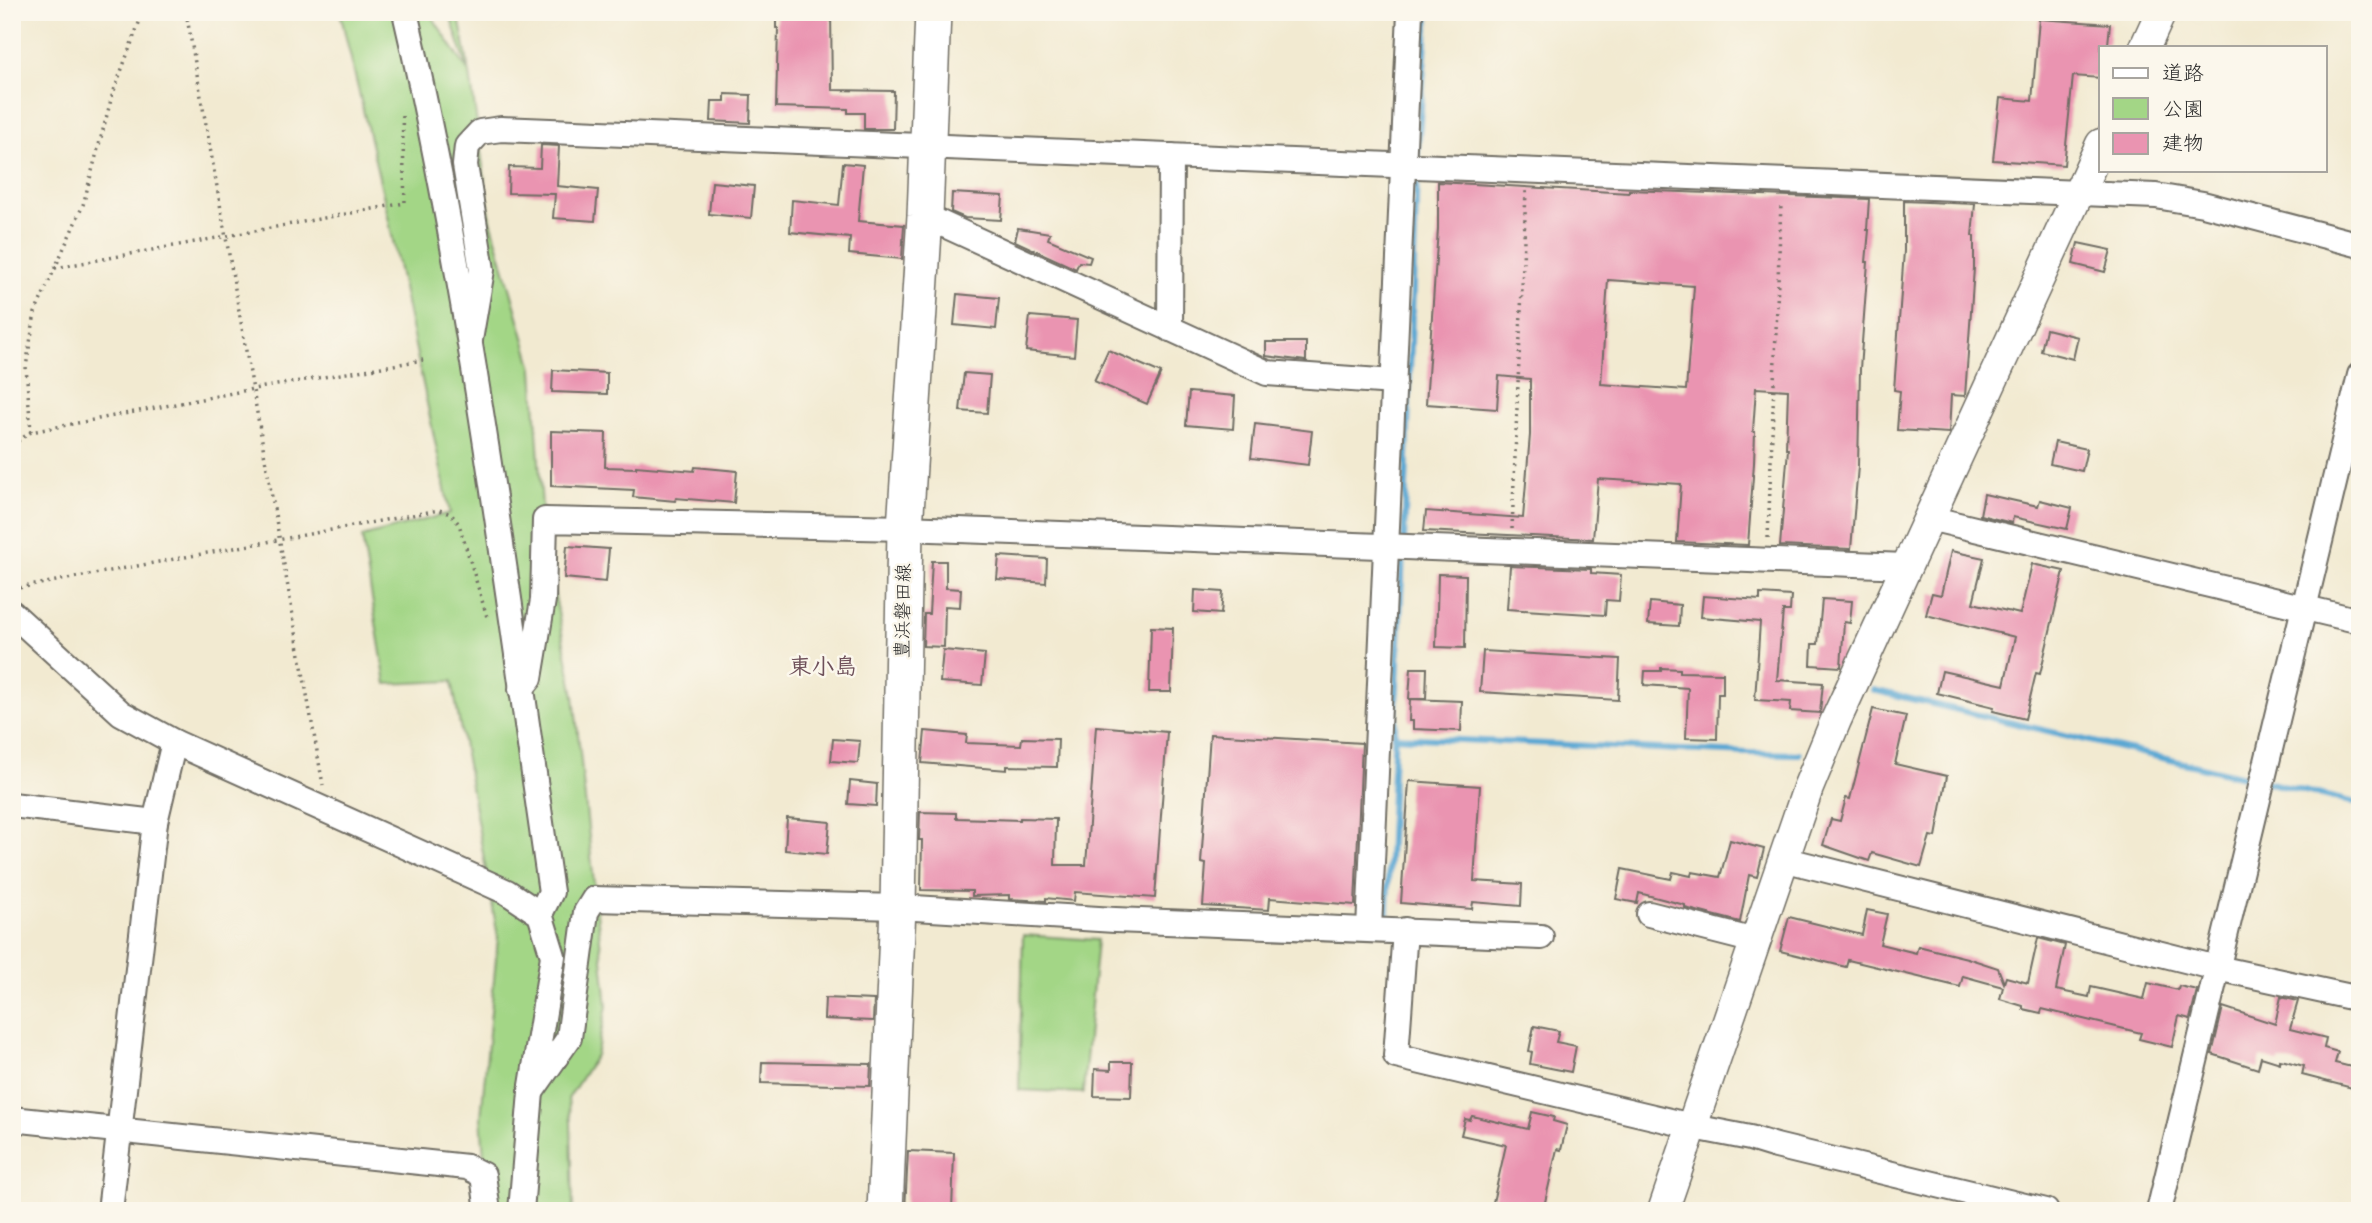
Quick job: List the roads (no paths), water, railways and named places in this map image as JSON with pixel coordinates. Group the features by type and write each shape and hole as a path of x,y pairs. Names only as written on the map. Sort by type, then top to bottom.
{"main road":[{"name":"豊浜磐田線","path":"885,1211 898,907 905,528 925,216 933,12"}],"street":[{"path":"405,12 470,340 551,892 540,914"},
{"path":"1410,12 1387,548 1388,929 1396,1056 1750,1138 2046,1211"},
{"path":"2145,46 2161,12"},
{"path":"470,340 482,270 465,165 467,146 480,132 501,129 2156,196 2203,204 2360,245"},
{"path":"1663,1211 1808,788 1906,566 2099,148"},
{"path":"1170,329 1171,156"},
{"path":"925,216 1267,373 1394,382"},
{"path":"2159,1211 2360,375"},
{"path":"1928,518 2360,621"},
{"path":"521,689 530,678 543,600 545,520 905,528 1906,566"},
{"path":"12,613 121,713 174,742 507,892 540,914 553,956 531,1092 521,1211"},
{"path":"110,1211 155,822 174,742"},
{"path":"12,805 155,822"},
{"path":"1783,859 2217,968 2360,999"},
{"path":"531,1092 569,1038 586,912 594,899 898,907 1115,920 1541,937"},
{"path":"1649,914 1755,941"},
{"path":"12,1119 467,1167 484,1175 488,1211"}],"waterway":[{"path":"1417,160 1428,12"},
{"path":"1404,542 1417,171"},
{"path":"1386,926 1403,552"},
{"path":"1873,690 2256,780"},
{"path":"1394,737 1799,754"},
{"path":"2266,782 2360,804"}],"district":[{"name":"東小島","path":"823,668"}]}
